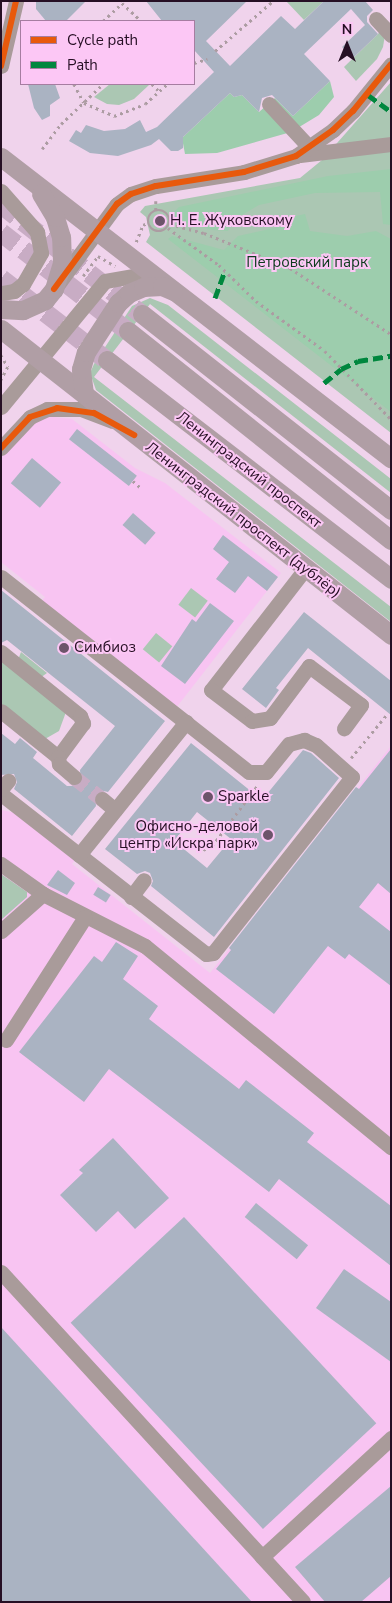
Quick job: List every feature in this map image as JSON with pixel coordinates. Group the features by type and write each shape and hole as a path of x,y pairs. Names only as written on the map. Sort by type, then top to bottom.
{"main road":[{"path":"1,157 170,290 391,458"},
{"path":"1,309 23,310 45,300 54,289 62,262 61,237 55,217 35,183"},
{"path":"84,394 80,369 86,352 118,303 129,293 143,287 170,290"},
{"path":"142,314 391,510"},
{"name":"Ленинградский проспект (дублёр)","path":"1,329 391,636"},
{"path":"128,331 391,540"},
{"name":"Ленинградский проспект","path":"106,360 391,579"}],"street":[{"path":"1,66 16,1"},
{"path":"376,19 391,35"},
{"path":"296,156 353,111 391,64"},
{"path":"268,104 309,147"},
{"path":"54,289 117,204 131,194 156,186 244,172 296,156 391,144"},
{"path":"1,191 37,232 40,253 23,284 14,291 1,293"},
{"path":"1,406 105,281 134,276 170,290"},
{"path":"1,448 30,417 57,408 94,413 134,435"},
{"path":"305,569 212,690 252,721 270,718 310,666 361,705 344,728"},
{"path":"1,577 186,722 205,746 249,772 258,774 266,772 289,744 300,740 316,745 351,774 350,783 213,953 199,951 78,855 3,784"},
{"path":"1,652 82,718 83,726 58,757"},
{"path":"1,712 58,757 59,764 74,777"},
{"path":"78,855 186,722"},
{"path":"102,799 115,810"},
{"path":"1,864 43,894 145,946 391,1147"},
{"path":"131,897 144,880"},
{"path":"1,931 43,894"},
{"path":"3,1041 85,916"},
{"path":"2,1274 303,1602"},
{"path":"262,1557 391,1438"}],"path":[{"path":"216,51 273,1"},
{"path":"104,20 122,2 140,20"},
{"path":"195,63 207,59"},
{"path":"75,85 84,103 114,116 145,104 166,85"},
{"path":"42,149 61,124 102,85"},
{"path":"153,85 159,91"},
{"path":"156,200 156,210 147,218 148,223 156,233 168,228 170,224 169,214 156,210"},
{"path":"139,238 143,225 148,223"},
{"path":"170,224 204,233 290,268 391,334"},
{"path":"168,228 219,265 256,301 325,351 391,419"},
{"path":"1,380 8,367 2,357"},
{"path":"133,481 140,487"},
{"path":"344,767 388,713"},
{"path":"189,840 203,850 212,846 256,792 258,774"}],"shaded area":[{"path":"45,416 72,419 135,468 165,483 281,573 176,708 42,601 45,597 1,562 1,458 27,427"},
{"path":"391,746 391,1602 1,1602 1,810 21,814 77,857 72,864 210,973"}],"green space":[{"path":"286,1 324,1 304,20"},
{"path":"381,31 385,35 383,47 377,59 356,81 344,67"},
{"path":"330,81 334,97 319,115 291,132 217,153 185,154 182,138 230,93 234,97 242,95 259,112 275,98 293,116"},
{"name":"Петровский парк","path":"391,82 391,433 146,242 150,235 146,217 140,212 145,206 300,178 322,160"},
{"path":"109,85 149,85 134,99 119,105 107,104 94,97"},
{"path":"391,169 391,225 383,224 380,192 315,193 259,205 232,221 228,231 212,230 173,219 174,212 179,207 328,176"},
{"path":"305,214 310,231 347,236 376,231 391,239 391,412 168,239 172,236 224,250 238,236 274,228 291,217"},
{"path":"150,298 168,305 391,479 391,493 150,304 94,377 391,607 391,622 96,390 90,373 94,364 132,306"},
{"path":"191,588 208,601 195,617 178,605"},
{"path":"156,633 172,646 159,663 143,649"},
{"path":"21,652 47,673 40,678 18,660"},
{"path":"1,660 66,712 59,731 45,739 1,704"},
{"path":"1,874 27,892 27,897 1,920"}],"building":[{"path":"36,1 86,1 67,20 45,20 36,9"},
{"path":"146,1 247,1 206,41 230,66 281,16 295,29 324,1 365,1 373,10 367,16 367,22 378,34 353,58 342,47 365,25 351,9 304,54 330,81 293,116 272,95 262,98 259,112 242,95 234,97 230,93 183,137 183,148 178,151 171,151 159,139 151,145 118,156 90,153 69,141 76,130 81,133 86,125 104,131 125,129 140,120 146,132 157,127 214,72 195,51 195,20 161,20"},
{"path":"28,85 55,85 60,98 50,105 50,116 42,120 34,108"},
{"path":"77,429 137,476 129,486 69,439"},
{"path":"32,458 61,482 40,508 11,483"},
{"path":"133,513 156,533 145,545 123,525"},
{"path":"223,535 278,577 267,591 248,576 235,593 216,579 229,562 213,549"},
{"path":"1,590 165,721 108,792 99,790 95,793 96,806 72,836 14,789 17,782 14,774 1,775 1,733 15,744 20,738 37,752 33,758 67,786 73,786 81,783 80,770 115,726 7,640 1,643"},
{"path":"210,603 234,621 185,684 161,666 192,619 196,622"},
{"path":"304,612 391,681 391,715 308,648 276,688 279,690 266,708 242,689"},
{"name":"Офисно-деловой центр «Искра парк»","path":"191,743 262,800 303,750 311,753 339,778 214,937 151,886 153,881 150,873 145,871 137,874 105,849","holes":["197,812 231,839 207,868 174,841"]},
{"path":"391,749 391,894 378,883 359,907 391,932 391,986 349,954 345,959 328,946 274,1014 216,969 231,950 229,948 356,787 359,789"},
{"path":"58,870 75,883 67,895 47,885"},
{"path":"98,887 111,895 106,903 93,895"},
{"path":"116,942 138,956 123,979 158,1006 149,1019 239,1089 246,1080 314,1133 307,1142 391,1206 391,1266 279,1179 269,1192 109,1069 84,1102 19,1052 94,956 102,962"},
{"path":"113,1138 169,1198 135,1229 118,1211 96,1232 60,1195 83,1173 79,1170"},
{"path":"256,1203 308,1245 297,1259 245,1217"},
{"path":"184,1217 376,1423 263,1529 71,1323"},
{"path":"344,1269 391,1302 391,1362 316,1308"},
{"path":"1,1327 252,1602 1,1602"},
{"path":"391,1486 391,1576 361,1602 325,1602 295,1567"}],"tunnel":[{"path":"1,204 142,314"},
{"path":"1,232 128,331"},
{"path":"1,278 107,360"},
{"path":"74,777 102,799"}],"marked path":[{"path":"368,95 391,112"},
{"path":"215,298 225,271"},
{"path":"324,383 341,369 358,361 391,356"}],"cycle path":[{"path":"1,66 16,1"},
{"path":"54,289 117,204 131,194 156,186 244,172 296,156 333,130 353,111 391,64"},
{"path":"1,448 30,417 57,408 94,413 134,435"}],"place":[{"name":"Н. Е. Жуковскому","path":"160,221"},
{"name":"Симбиоз","path":"64,648"},
{"name":"Sparkle","path":"208,797"},
{"name":"Офисно-деловой центр «Искра парк»","path":"268,835"}]}
